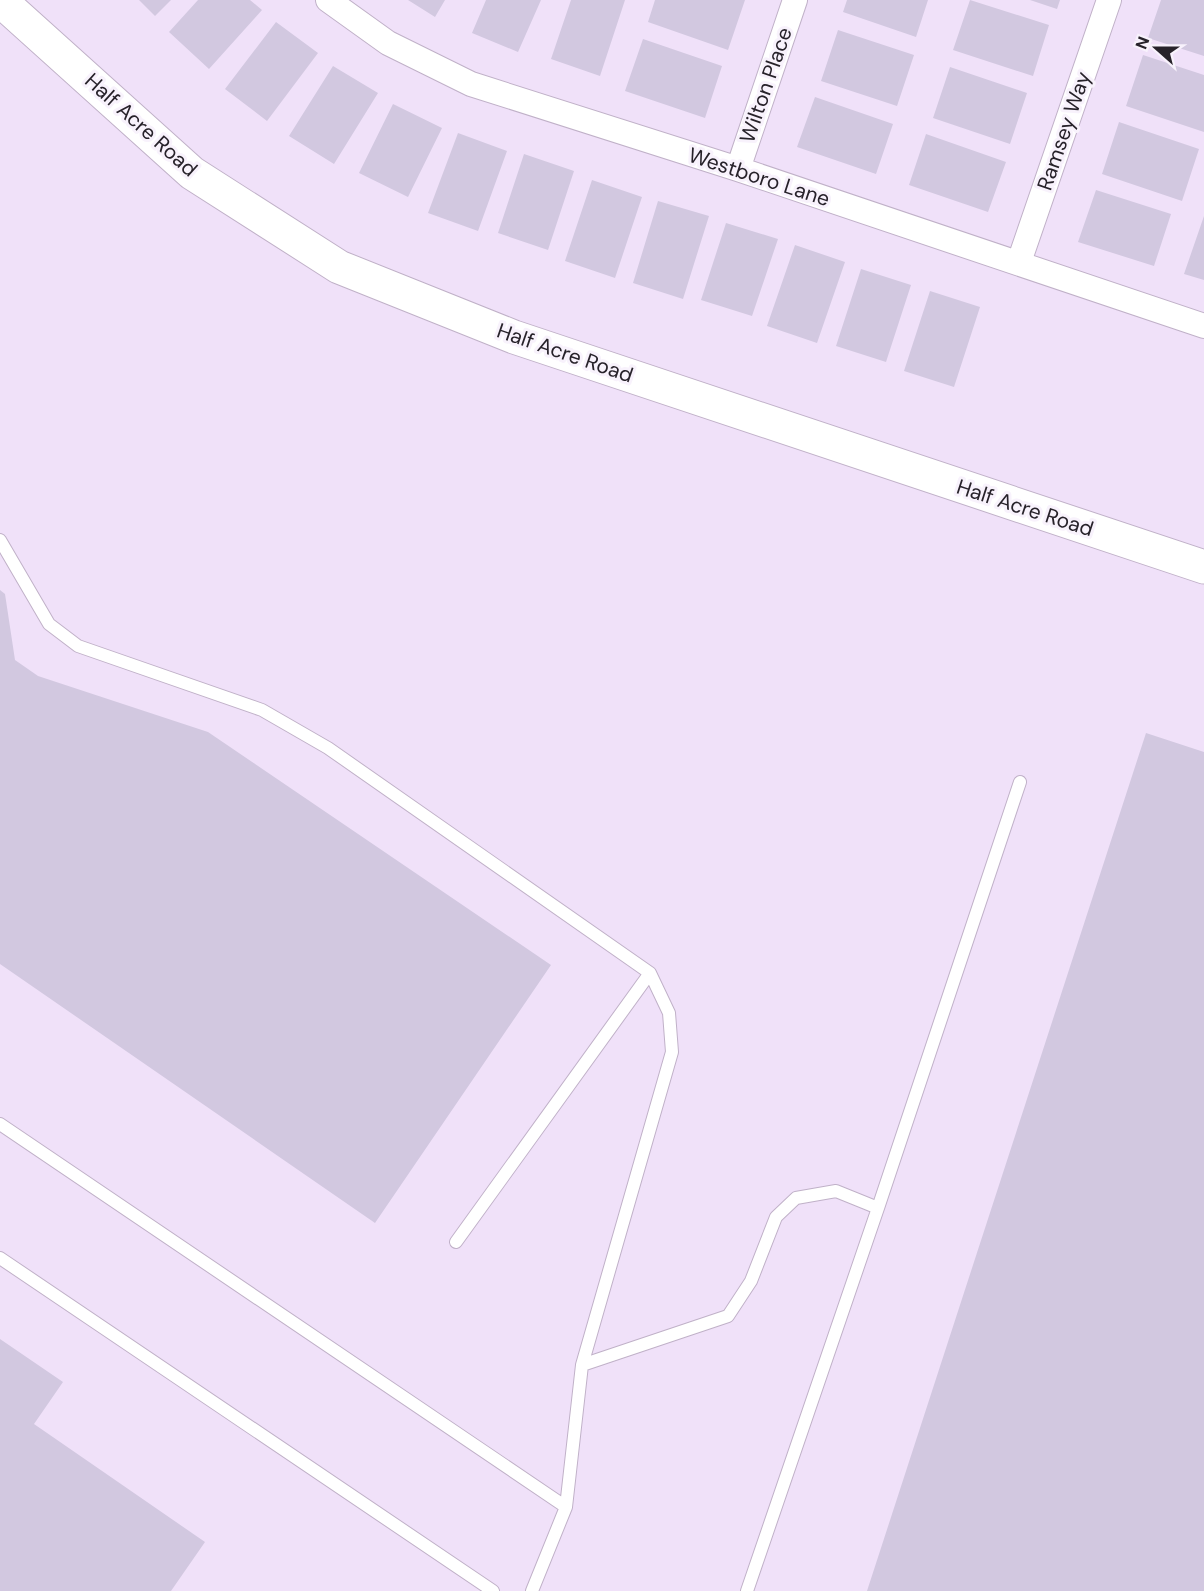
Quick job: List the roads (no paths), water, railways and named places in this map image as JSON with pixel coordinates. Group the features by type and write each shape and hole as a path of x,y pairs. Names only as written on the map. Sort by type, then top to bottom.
{"street":[{"name":"Half Acre Road","path":"0,0 192,173 339,267 514,337 1204,567"},
{"name":"Westboro Lane","path":"328,0 388,43 471,84 738,169 1204,326"},
{"name":"Wilton Place","path":"738,169 795,0"},
{"name":"Ramsey Way","path":"1019,262 1109,0"}],"lane":[{"path":"0,540 49,624 78,646 262,710 328,748 650,974 669,1012 672,1052 582,1365 566,1507 532,1591"},
{"path":"747,1591 1020,782"},
{"path":"456,1242 650,974"},
{"path":"0,1124 566,1507"},
{"path":"582,1365 728,1316 750,1281 776,1217 796,1198 836,1191 878,1208"},
{"path":"0,1258 493,1591"}]}
